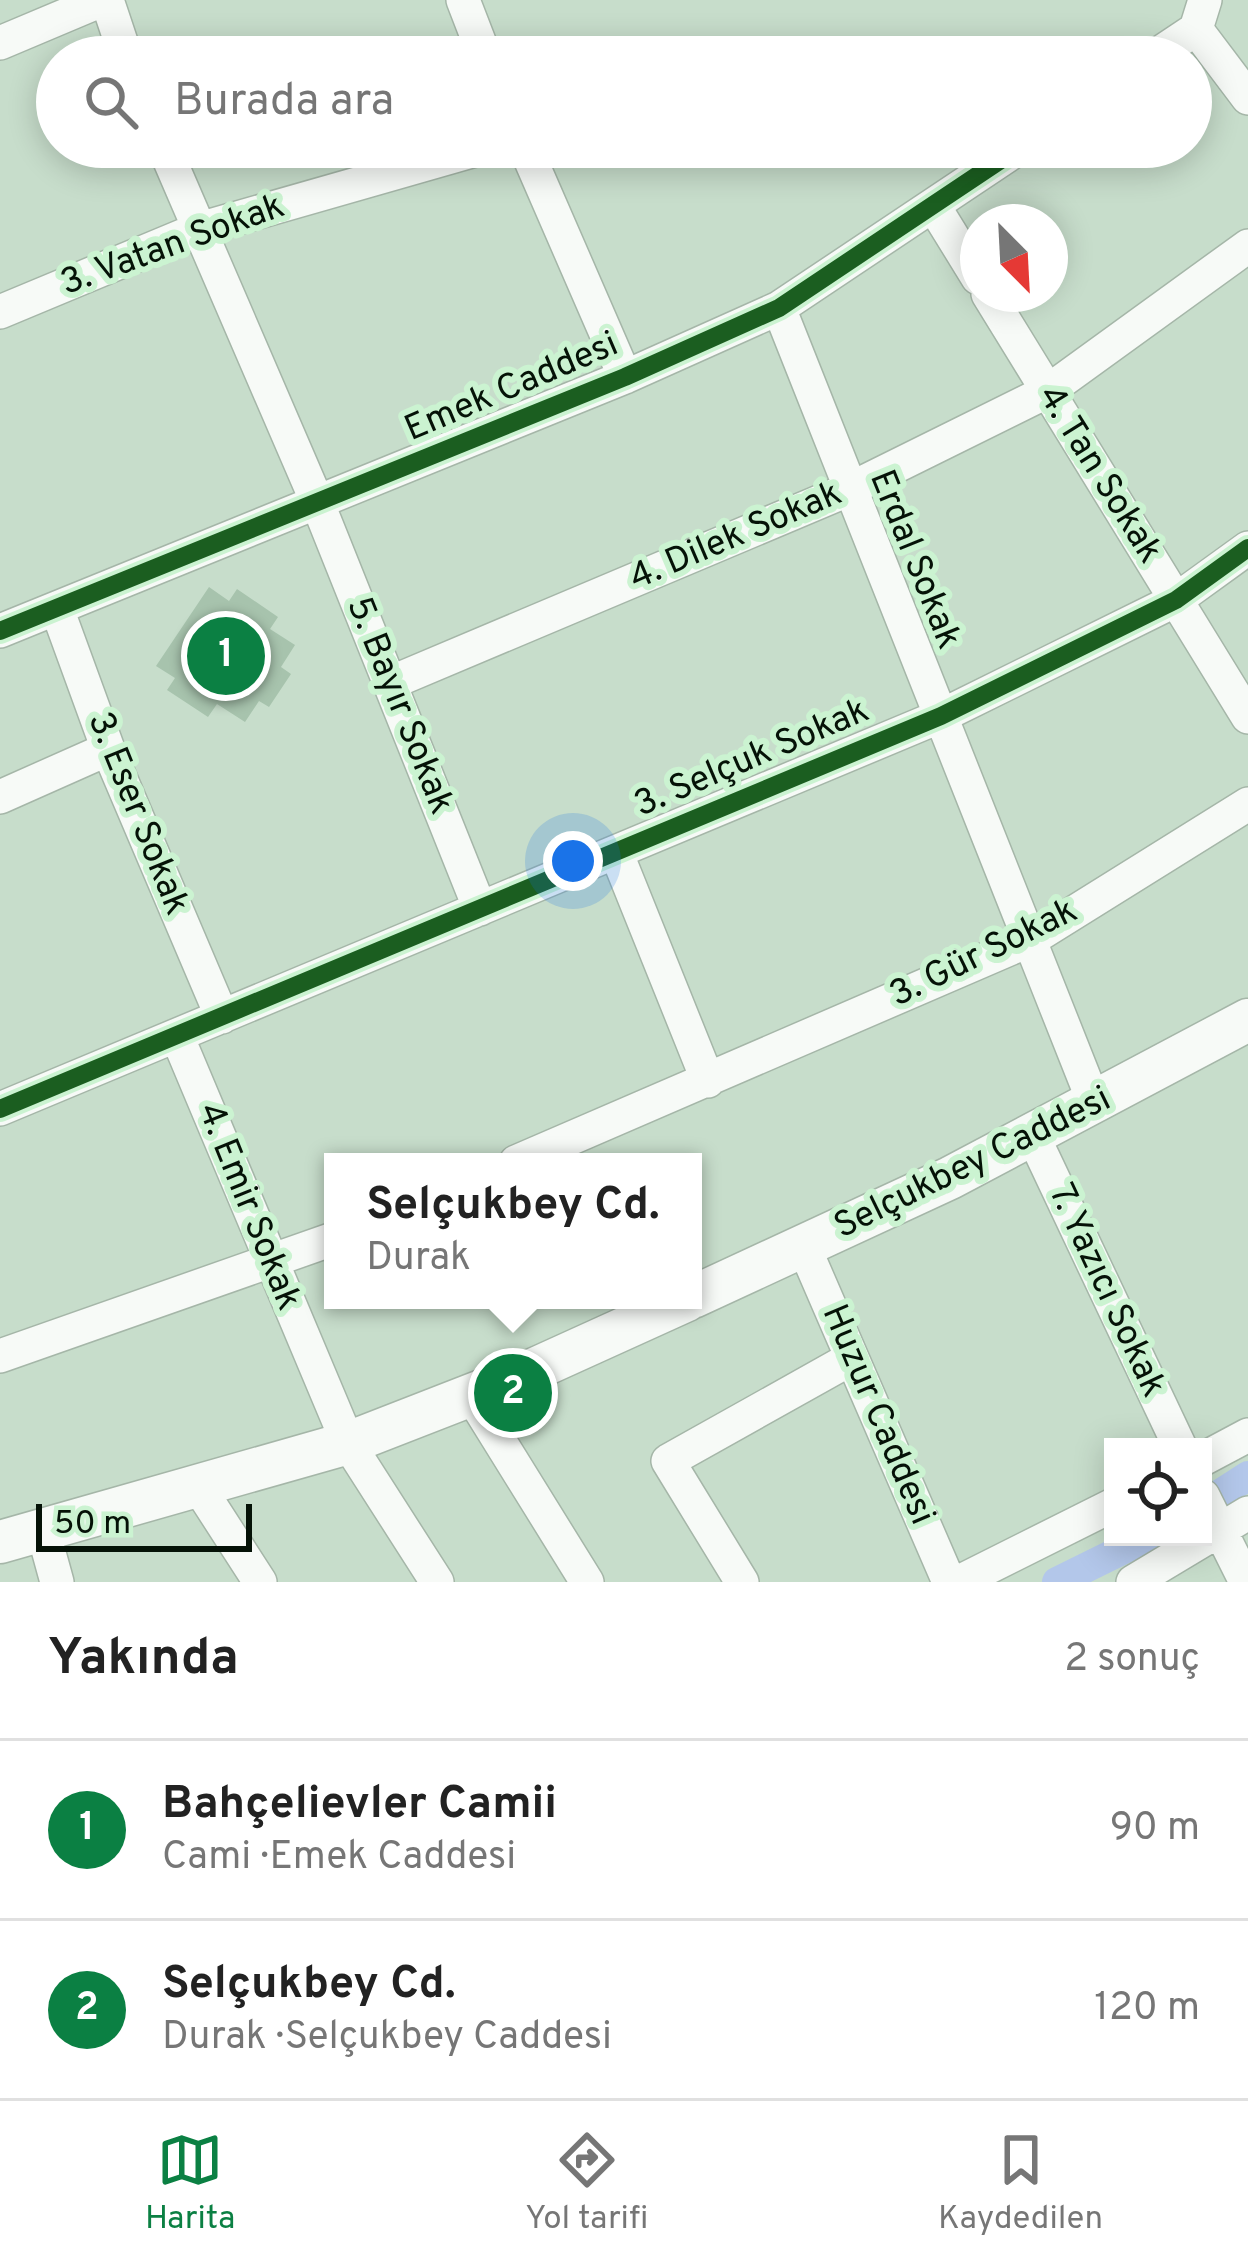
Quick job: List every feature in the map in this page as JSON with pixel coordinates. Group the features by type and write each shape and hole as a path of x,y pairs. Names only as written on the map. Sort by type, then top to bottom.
{"main road":[{"name":"Selçukbey Caddesi","path":"702,1294 1095,1105 1248,1020"},
{"name":"Selçukbey Caddesi","path":"0,1542 200,1489 348,1443 667,1309"}],"street":[{"path":"0,43 105,0 118,36"},
{"path":"463,0 477,36"},
{"path":"1178,36 1201,15 1248,98"},
{"name":"5. Bayır Sokak","path":"173,168 318,504 480,909"},
{"name":"3. Vatan Sokak","path":"0,312 199,229 412,168"},
{"path":"534,168 625,377"},
{"name":"Emek Caddesi","path":"0,631 625,377 779,308 988,168"},
{"path":"933,205 960,249"},
{"name":"4. Dilek Sokak","path":"390,683 850,489 1048,391 1248,246"},
{"name":"Erdal Sokak","path":"779,308 1095,1105"},
{"name":"4. Tan Sokak","path":"999,312 1248,717"},
{"name":"3. Selçuk Sokak","path":"0,1109 941,716 1176,600 1248,548"},
{"name":"3. Eser Sokak","path":"57,609 109,749 221,1017"},
{"path":"0,797 109,749"},
{"name":"3. Gür Sokak","path":"537,1153 1030,940 1248,803"},
{"path":"616,852 708,1081"},
{"name":"4. Emir Sokak","path":"177,1036 348,1443 437,1582"},
{"name":"7. Yazıcı Sokak","path":"1033,1136 1176,1438"},
{"path":"0,1356 324,1243"},
{"name":"Huzur Caddesi","path":"804,1247 950,1582"},
{"path":"730,1578 668,1461 852,1358"},
{"path":"471,1395 587,1582"},
{"path":"1212,1455 1248,1435"},
{"path":"200,1489 260,1582"},
{"path":"959,1582 1104,1510"},
{"path":"1133,1582 1234,1523 1246,1582"},
{"path":"43,1532 57,1582"}],"building":[{"path":"209,587 229,601 237,589 278,617 270,629 295,645 281,667 291,674 269,707 259,701 245,722 217,704 208,717 167,690 175,678 156,666"}],"waterway":[{"path":"1212,1499 1248,1476"},
{"path":"1057,1582 1130,1546"}],"cycle path":[{"path":"0,631 625,377 779,308 989,168"},
{"path":"0,1109 941,716 1176,600 1248,548"}],"place":[{"name":"Bahçelievler Camii","path":"226,656"},
{"name":"Selçukbey Cd.","path":"513,1393"}]}
